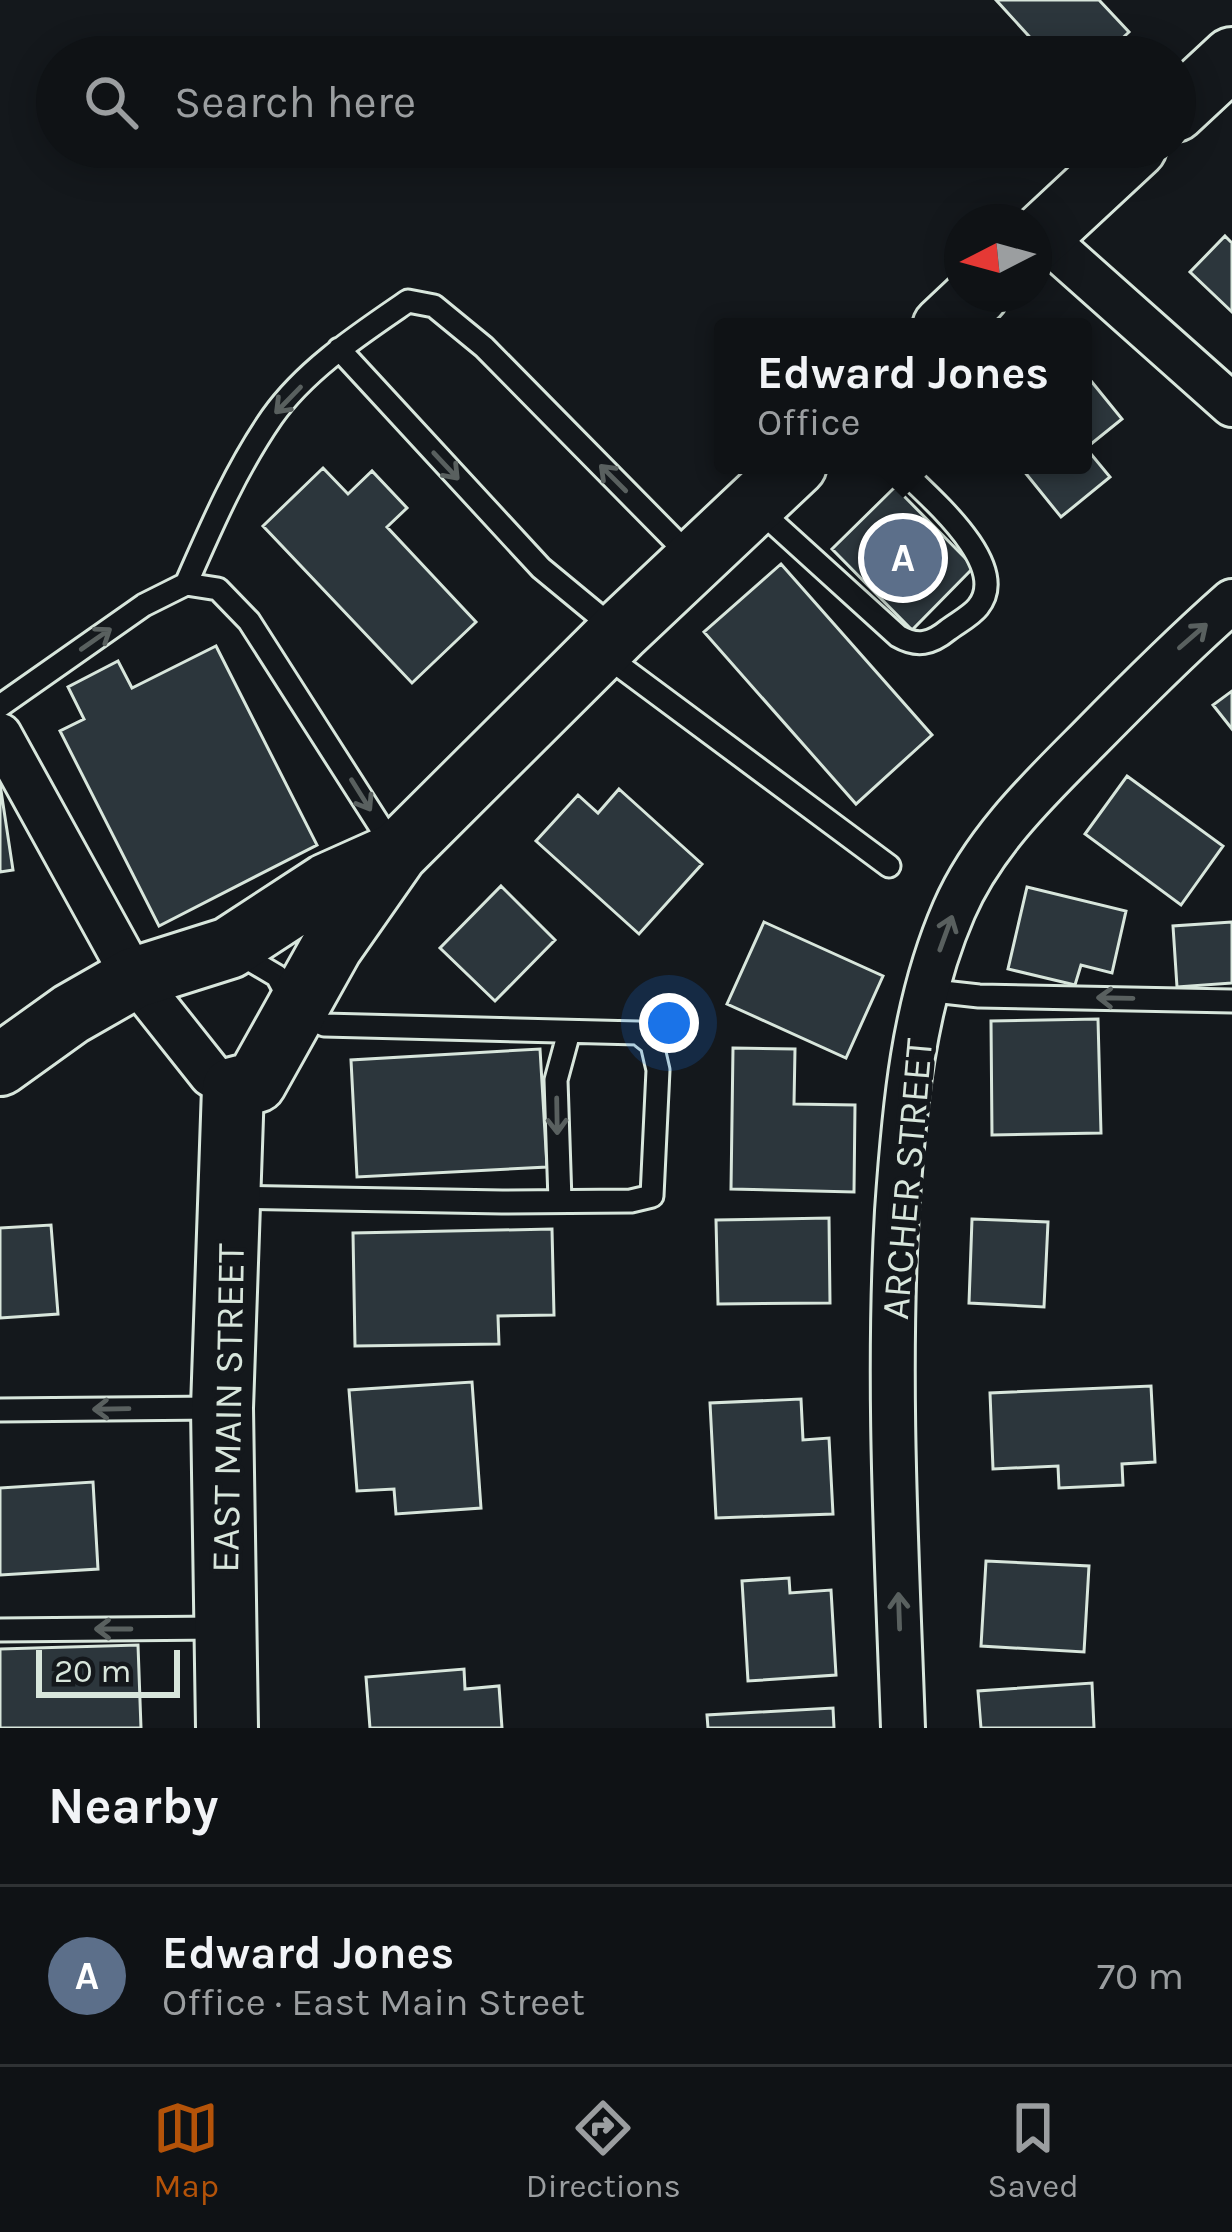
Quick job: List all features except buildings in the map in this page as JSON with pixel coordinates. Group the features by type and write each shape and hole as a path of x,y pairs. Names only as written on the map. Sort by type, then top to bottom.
{"main road":[{"path":"1196,91 1232,58"},
{"path":"1052,225 1113,168"},
{"path":"233,1088 256,1082 332,946 397,853 609,641 786,474"},
{"path":"0,1065 71,1014 134,978 229,948 327,884 397,853"},
{"name":"EAST MAIN STREET","path":"227,1728 222,1408 233,1088"}],"street":[{"path":"1052,250 1232,405"},
{"name":"ARCHER STREET","path":"902,1728 892,1404 895,1252 902,1136 926,990 955,906 1015,814 1178,648 1232,602"},
{"path":"0,735 134,978 211,1076 233,1088"}],"lane":[{"path":"186,584 224,496 274,413 339,349 408,301 434,306 484,347 695,562"},
{"path":"339,349 609,641 889,866"},
{"path":"753,505 815,565 911,644 937,639 978,608 986,581 974,546 906,474"},
{"path":"0,706 144,605 186,584 218,589 249,621 397,853"},
{"path":"229,948 277,976 297,1013 324,1025 638,1033 652,1044 658,1070 652,1196 631,1201 231,1197"},
{"path":"926,990 979,996 1232,1000"},
{"path":"560,1201 556,1080 569,1032"},
{"path":"0,1410 222,1408"},
{"path":"0,1630 226,1628"}],"place":[{"name":"Edward Jones","path":"903,558"}]}
